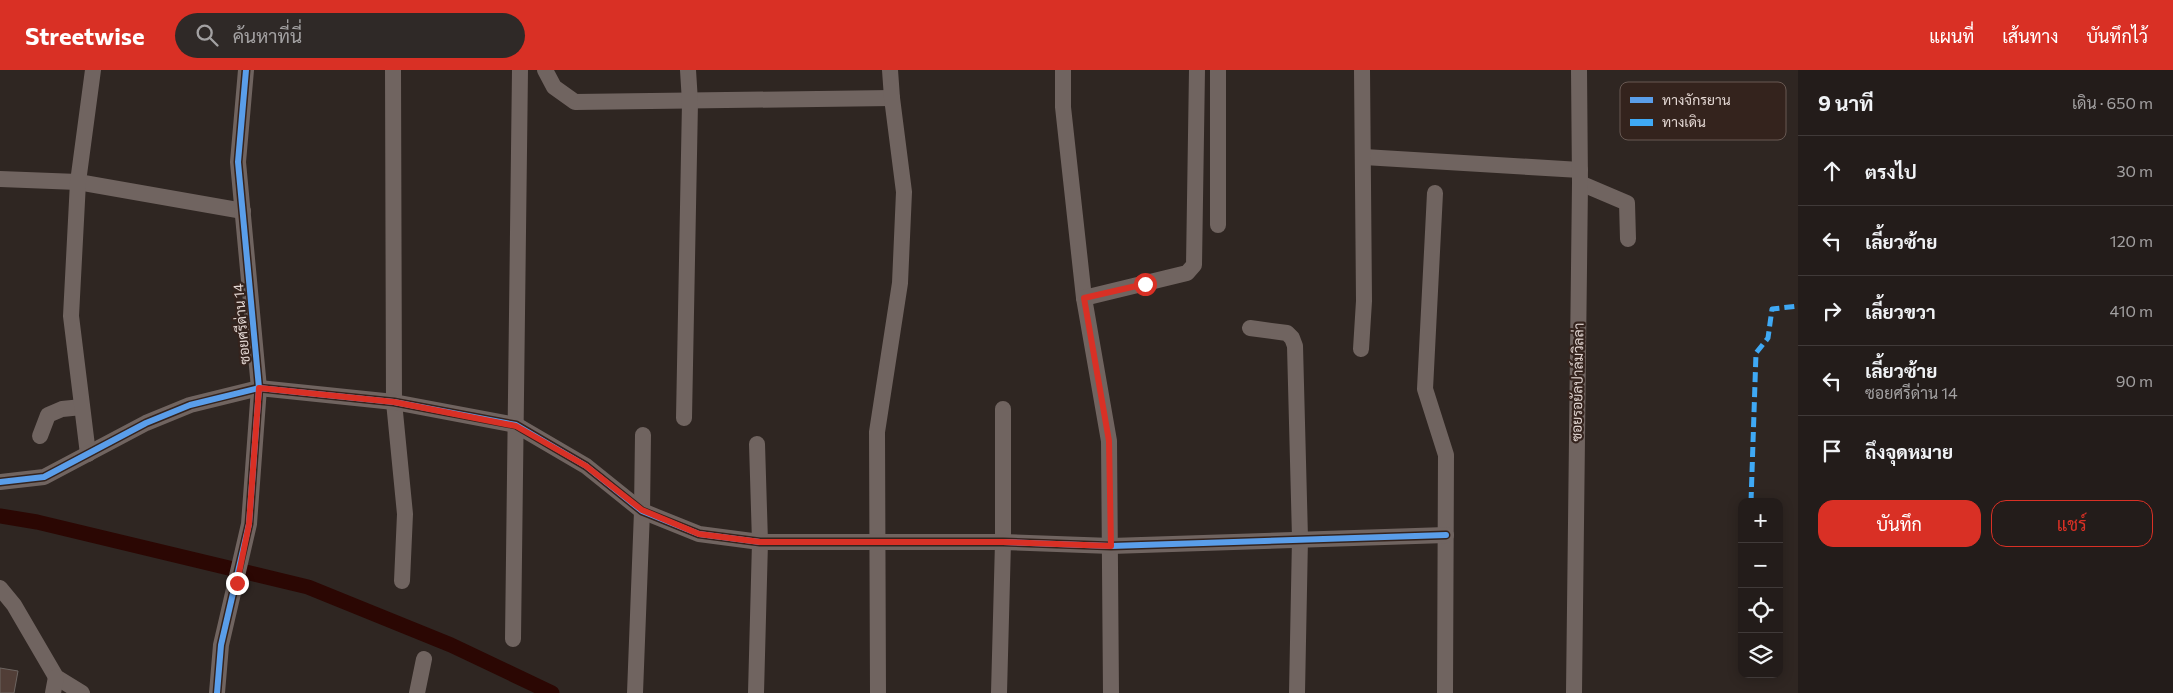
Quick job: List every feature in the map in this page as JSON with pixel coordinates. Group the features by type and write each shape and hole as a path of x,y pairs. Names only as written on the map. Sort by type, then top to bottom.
{"street":[{"path":"88,454 71,316 78,182 93,70"},
{"name":"ซอยศรีด่าน 14","path":"217,693 221,645 237,583 249,524 259,388 238,162 246,70"},
{"path":"393,70 394,402 405,514 402,581"},
{"path":"513,639 520,70"},
{"path":"545,70 554,87 575,102 892,98"},
{"path":"684,418 690,102 688,70"},
{"path":"878,693 877,432 900,283 904,192 890,70"},
{"path":"1063,70 1063,107 1084,298 1109,441 1111,693"},
{"path":"1084,298 1187,273 1194,266 1197,70"},
{"path":"1218,70 1218,225"},
{"path":"1361,349 1364,301 1362,70"},
{"name":"ซอยรอยัลปาล์มวิลล่า","path":"1574,693 1580,176 1579,70"},
{"path":"1364,157 1580,176 1627,203 1628,239"},
{"path":"0,179 78,182 243,211"},
{"path":"1435,194 1425,389 1446,456 1445,693"},
{"path":"1250,328 1288,333 1295,346 1300,538 1298,693"},
{"path":"0,482 44,477 146,423 190,405 259,388 394,402 516,426 586,466 642,510 699,534 760,542 1003,542 1111,546 1300,538 1446,535"},
{"path":"40,436 48,415 62,409 82,407"},
{"path":"999,693 1003,542 1003,410"},
{"path":"635,693 643,435"},
{"path":"756,693 760,542 757,444"},
{"path":"0,588 14,605 56,677 82,693"},
{"path":"418,693 424,659"},
{"path":"53,693 56,677"}],"building":[{"path":"0,668 18,671 14,693 0,693"}],"waterway":[{"path":"0,516 37,522 308,587 451,645 552,693"}],"marked path":[{"path":"1751,498 1756,353 1768,338 1772,309 1798,306"}],"cycle path":[{"path":"217,693 221,645 249,524 259,388 238,162 246,70"},
{"path":"0,482 44,477 146,423 190,405 259,388 394,402 516,425 586,466 642,511 699,534 760,542 1003,542 1111,546 1446,535"}],"route":[{"path":"237,583 249,524 259,388 394,402 516,426 586,466 642,510 699,534 760,542 1003,542 1111,546 1109,441 1084,298 1145,284"}]}
